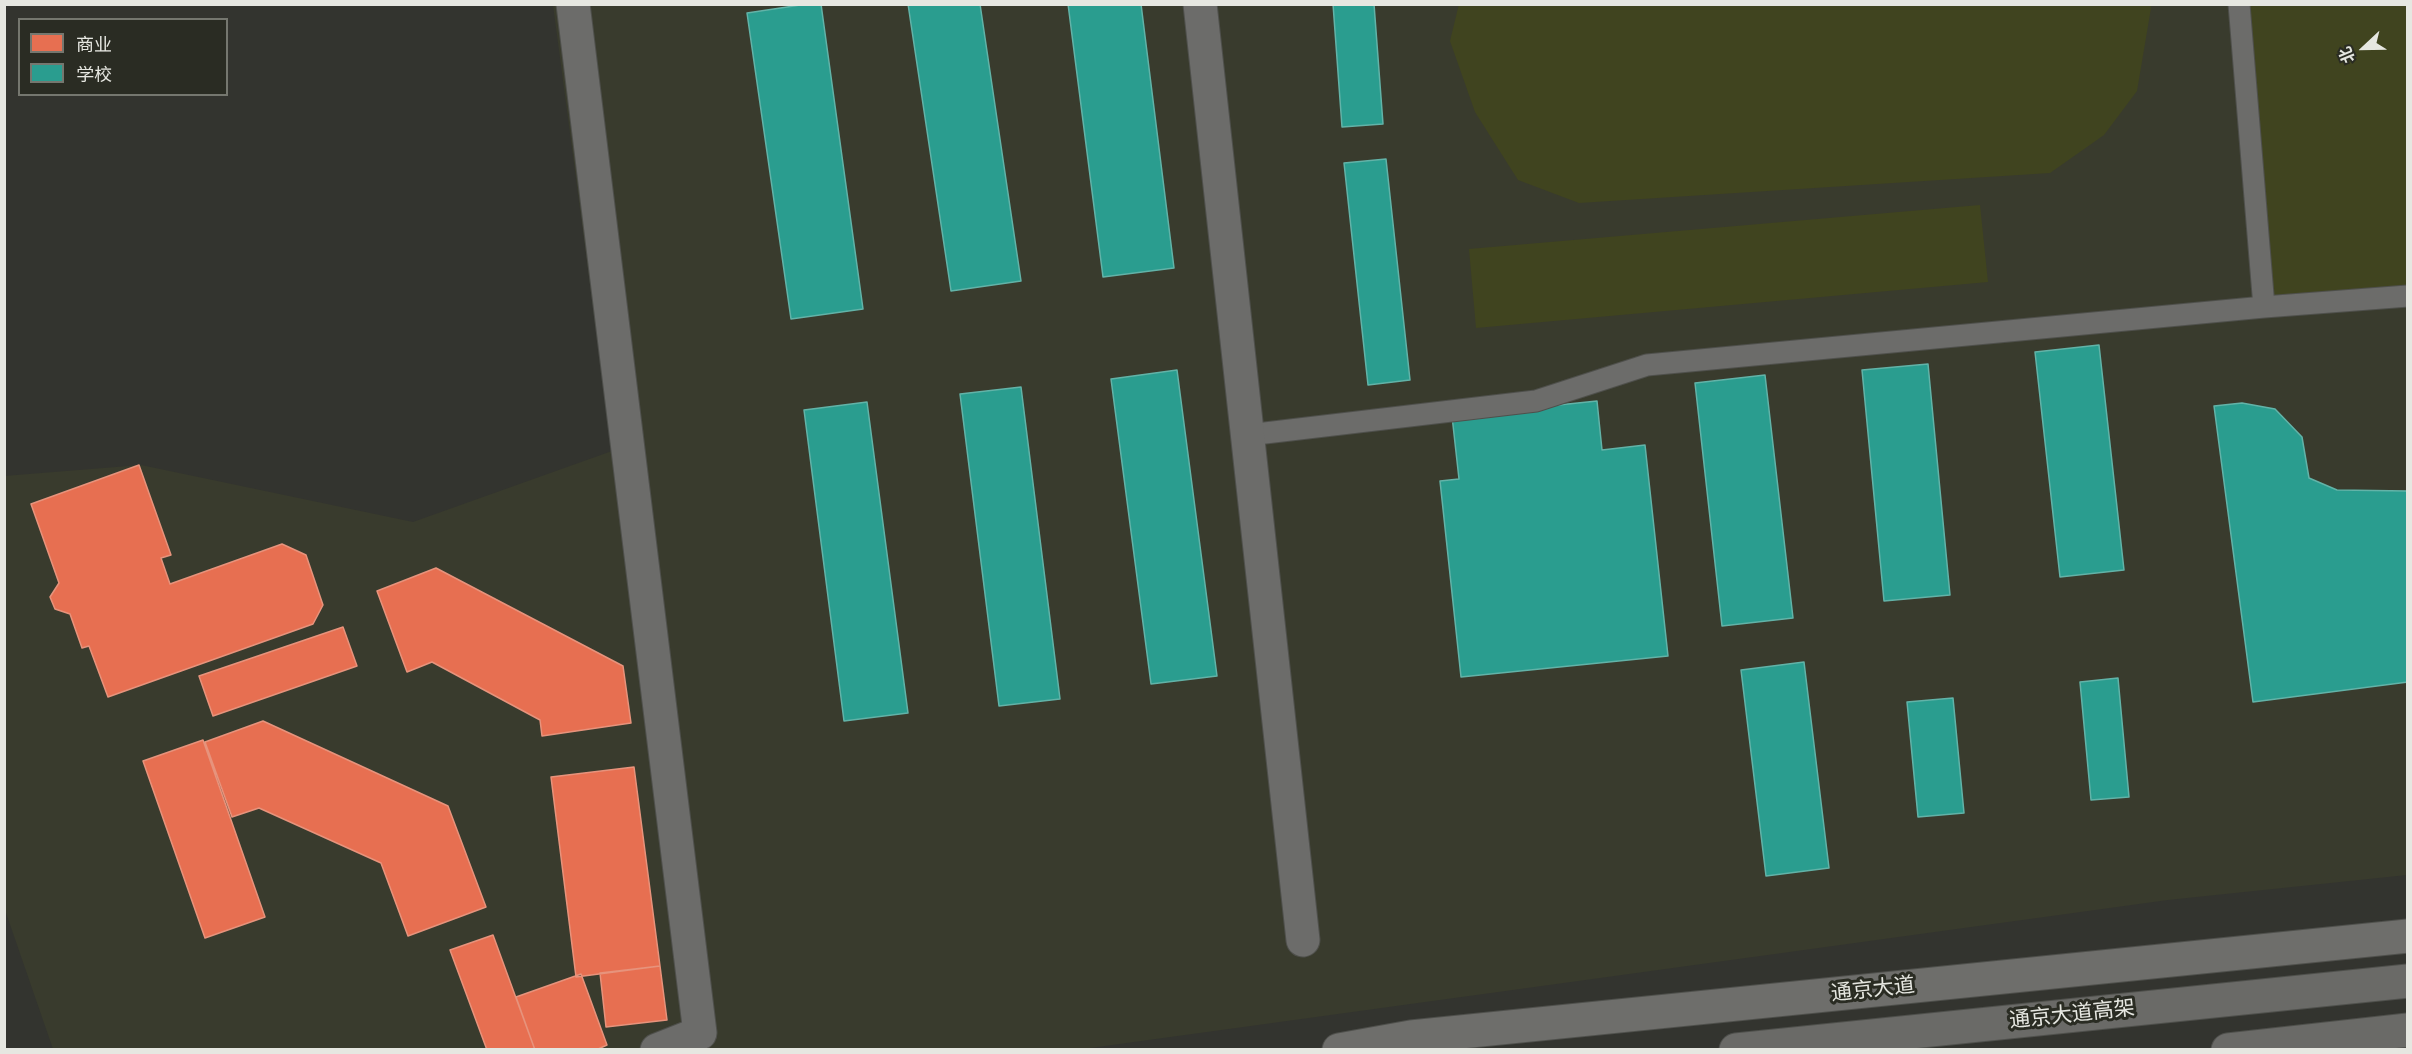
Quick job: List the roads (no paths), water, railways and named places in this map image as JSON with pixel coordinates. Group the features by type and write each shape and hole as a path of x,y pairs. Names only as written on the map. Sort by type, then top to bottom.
{"highway":[{"name":"通京大道高架","path":"1736,1050 2408,981"},
{"path":"2228,1050 2408,1030"}],"main road":[{"name":"通京大道","path":"1339,1050 1411,1037 2408,936"}],"street":[{"path":"573,4 700,1033 657,1050"},
{"path":"1200,4 1303,940"}],"lane":[{"path":"2239,4 2264,307"},
{"path":"1248,435 1536,401 1647,365 2264,307 2408,296"}]}
